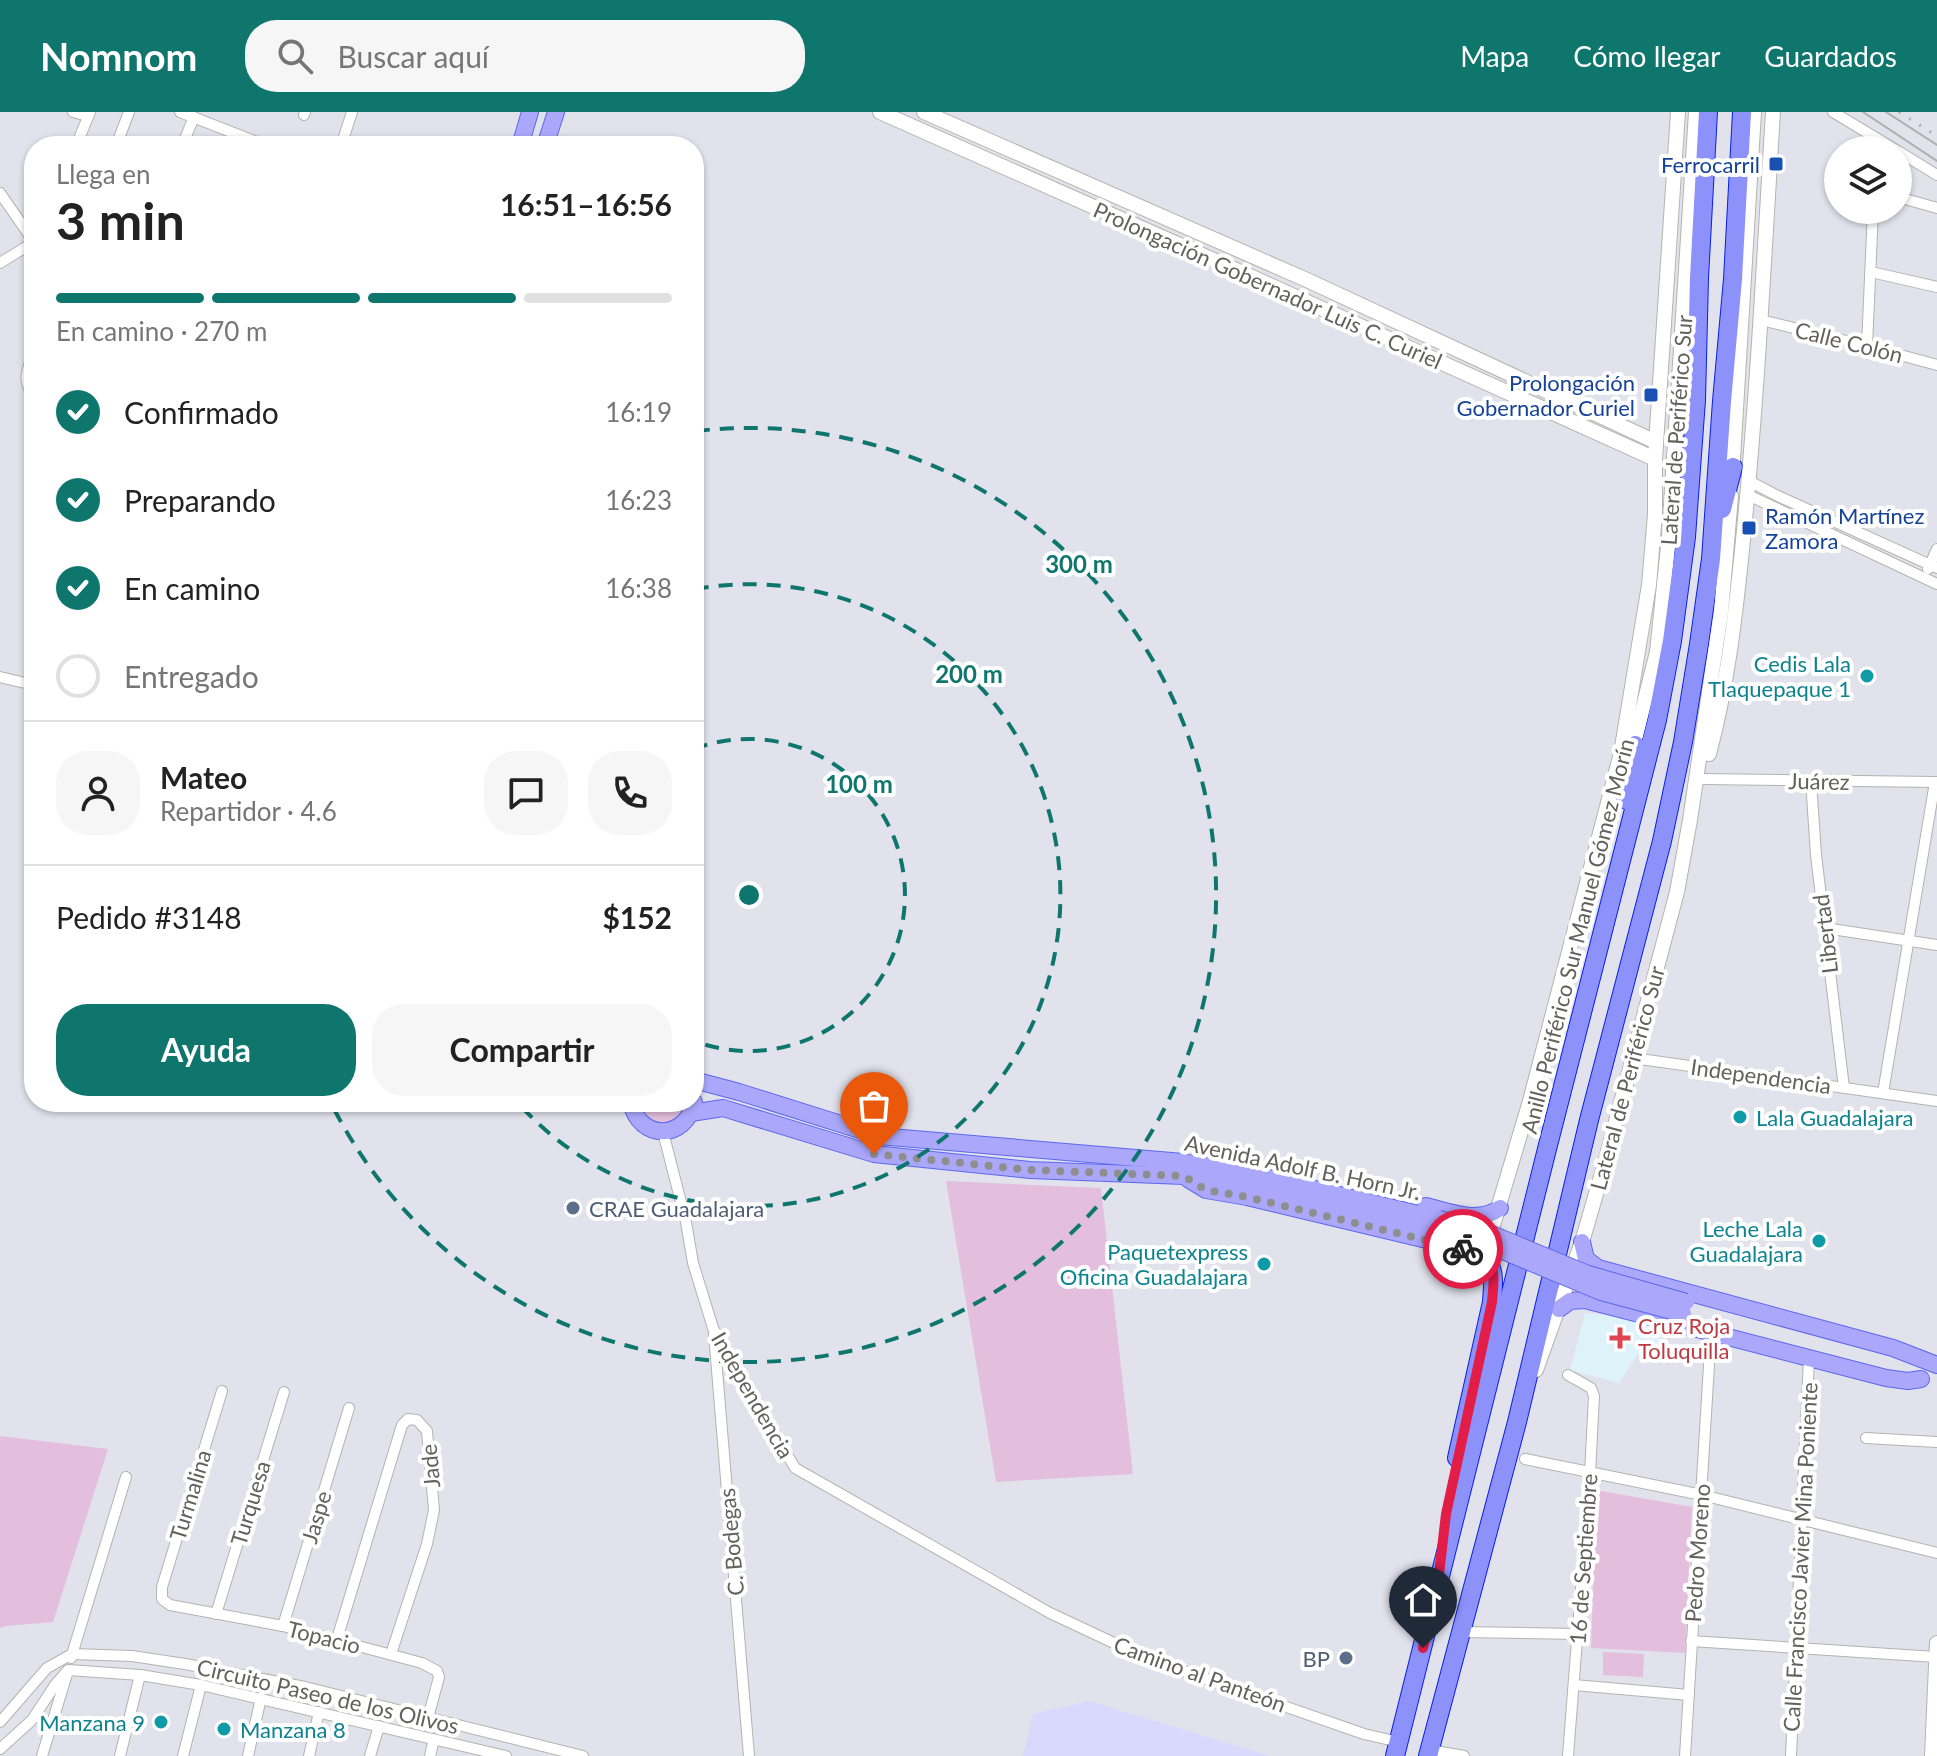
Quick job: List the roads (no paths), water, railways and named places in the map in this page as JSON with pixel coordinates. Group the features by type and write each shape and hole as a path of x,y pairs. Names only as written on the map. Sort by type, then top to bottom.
{"highway":[{"name":"Anillo Periférico Sur Manuel Gómez Morín","path":"1397,1749 1657,720 1672,641 1683,555 1696,400 1708,112"},
{"path":"1429,1753 1517,1422 1589,1120 1662,841 1683,742 1711,559 1733,279 1742,112"},
{"path":"1711,559 1733,467"},
{"path":"1609,910 1635,745"},
{"path":"1438,1583 1446,1514 1492,1302 1494,1275 1484,1256"}],"main road":[{"path":"523,136 530,112"},
{"path":"548,136 556,112"},
{"name":"Avenida Adolf B. Horn Jr.","path":"704,1083 879,1136 1183,1169 1219,1180 1437,1225 1601,1292 1684,1308 1937,1367"},
{"name":"Avenida Adolf B. Horn Jr.","path":"704,1107 723,1108 874,1154 1030,1170 1183,1169"},
{"path":"634,1112 638,1120 653,1130 663,1132 680,1127 689,1112"},
{"path":"1484,1256 1247,1197 1206,1190 1183,1169 1211,1157 1464,1215 1491,1215 1500,1208"},
{"path":"1456,1247 1466,1232 1464,1215"},
{"path":"1582,1242 1591,1264 1598,1268 1893,1348 1937,1367"},
{"path":"1617,1308 1606,1297 1606,1287 1609,1281 1624,1276"},
{"path":"1664,1321 1673,1289"},
{"path":"1559,1309 1577,1300 1886,1378 1929,1381"},
{"name":"Avenida Adolf B. Horn Jr.","path":"1684,1308 1929,1381"}],"street":[{"path":"73,112 89,114 80,136"},
{"path":"120,136 129,112"},
{"path":"180,112 236,136"},
{"path":"344,136 352,112"},
{"name":"Prolongación Gobernador Luis C. Curiel","path":"880,112 1655,459"},
{"name":"Prolongación Gobernador Luis C. Curiel","path":"924,112 1296,275 1656,442"},
{"path":"1484,1256 1530,1101 1621,753 1649,585 1678,112"},
{"name":"Lateral de Periférico Sur","path":"1604,822 1635,745 1657,652 1664,598 1696,112"},
{"path":"1690,820 1721,612 1733,467 1754,112"},
{"path":"1690,820 1725,682 1736,609 1749,488 1773,112"},
{"path":"1833,112 1873,136"},
{"path":"186,136 194,117"},
{"path":"1912,159 1937,175"},
{"path":"0,193 24,228"},
{"path":"1912,201 1937,208"},
{"path":"1867,346 1873,224"},
{"path":"0,263 24,248"},
{"path":"1871,272 1937,287"},
{"name":"Calle Colón","path":"1761,320 1937,365"},
{"path":"1749,488 1778,496 1934,566"},
{"path":"1749,488 1937,584"},
{"path":"1924,578 1934,566 1937,549"},
{"path":"0,677 24,683"},
{"name":"Juárez","path":"1702,779 1936,782"},
{"name":"Libertad","path":"1811,781 1816,855 1844,1088"},
{"path":"1883,1093 1936,782"},
{"name":"Lateral de Periférico Sur","path":"1517,1422 1582,1242 1677,892 1690,820"},
{"path":"1825,928 1937,945"},
{"name":"Independencia","path":"1633,1058 1937,1101"},
{"name":"Independencia","path":"663,1132 693,1263 713,1328 795,1468 1008,1588"},
{"name":"C. Bodegas","path":"713,1328 749,1756"},
{"name":"Pedro Moreno","path":"1685,1756 1710,1349"},
{"name":"Calle Francisco Javier Mina Poniente","path":"1791,1756 1809,1358"},
{"name":"16 de Septiembre","path":"1568,1375 1593,1391 1590,1473 1568,1756"},
{"name":"Turmalina","path":"162,1599 162,1587 222,1391"},
{"name":"Turquesa","path":"216,1614 284,1392"},
{"name":"Jaspe","path":"283,1626 349,1408"},
{"name":"Jade","path":"337,1639 402,1425 408,1419 417,1420 427,1431 434,1510 427,1544 391,1654"},
{"path":"1866,1438 1937,1442"},
{"path":"1525,1459 1702,1495 1937,1553"},
{"path":"42,1756 126,1477"},
{"name":"Camino al Panteón","path":"1008,1588 1050,1613 1146,1658 1364,1734 1397,1749"},
{"name":"Topacio","path":"162,1599 170,1605 283,1626 422,1663 437,1671 439,1677 428,1718"},
{"path":"1460,1632 1578,1634"},
{"path":"1691,1641 1936,1657"},
{"path":"1932,1756 1937,1643"},
{"path":"0,1722 47,1668 72,1654"},
{"name":"Circuito Paseo de los Olivos","path":"72,1654 132,1656 305,1687 583,1756"},
{"path":"0,1749 32,1720 68,1670"},
{"name":"Circuito Paseo de los Olivos","path":"68,1670 140,1675 201,1685 506,1756"},
{"path":"120,1756 140,1675"},
{"path":"183,1756 201,1685"},
{"path":"1574,1685 1689,1695"},
{"path":"300,1707 305,1687"},
{"path":"248,1756 261,1698"},
{"path":"309,1756 319,1712"},
{"path":"370,1756 379,1726"},
{"path":"430,1756 434,1739"},
{"path":"1429,1753 1464,1756"}],"tram line":[{"path":"1863,112 1937,161"},
{"path":"1886,112 1937,145"}],"railway":[{"path":"1899,112 1937,136"}],"place":[{"name":"Ferrocarril","path":"1776,164"},
{"name":"Prolongación Gobernador Curiel","path":"1651,395"},
{"name":"Ramón Martínez Zamora","path":"1749,528"},
{"name":"Cedis Lala Tlaquepaque 1","path":"1867,676"},
{"name":"Lala Guadalajara","path":"1740,1117"},
{"name":"CRAE Guadalajara","path":"573,1208"},
{"name":"Leche Lala Guadalajara","path":"1819,1241"},
{"name":"Paquetexpress Oficina Guadalajara","path":"1264,1264"},
{"name":"Cruz Roja Toluquilla","path":"1620,1338"},
{"name":"BP","path":"1346,1658"},
{"name":"Manzana 9","path":"161,1722"},
{"name":"Manzana 8","path":"224,1729"}]}
